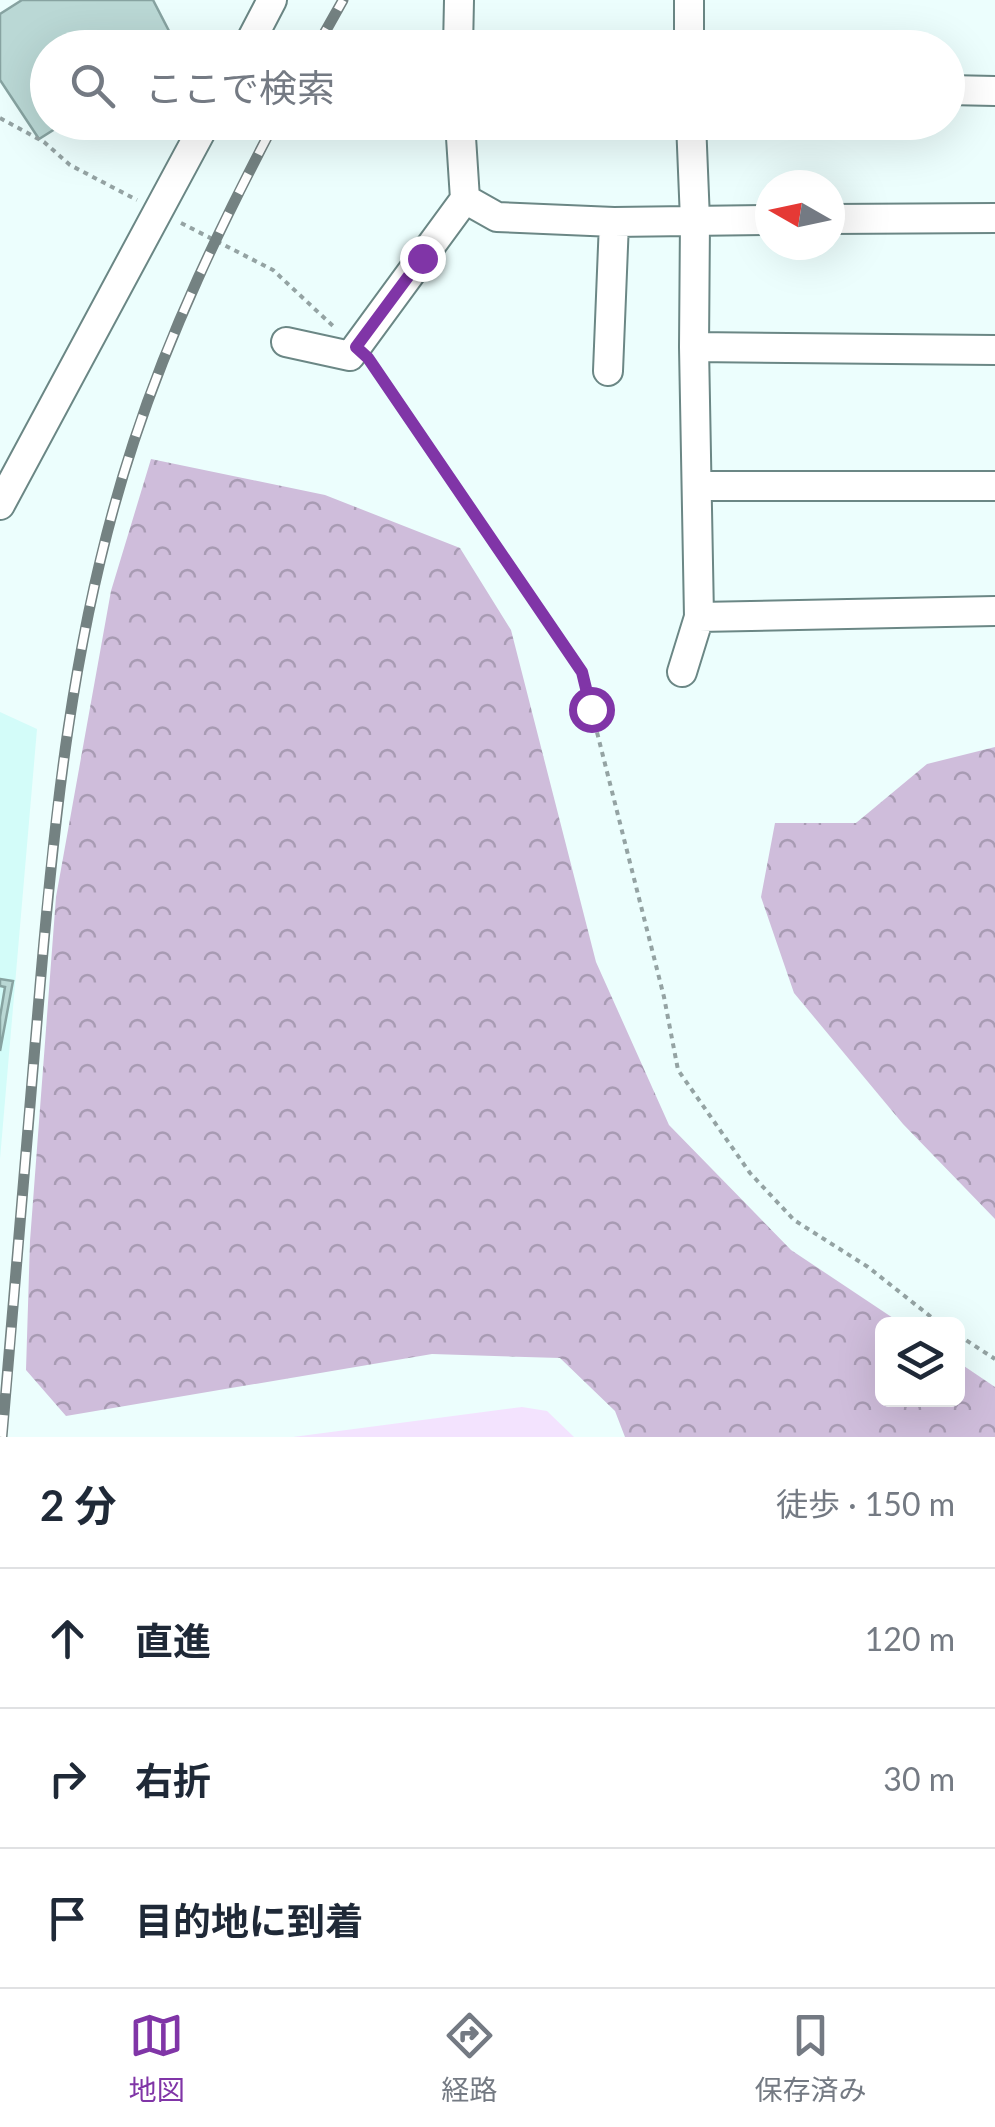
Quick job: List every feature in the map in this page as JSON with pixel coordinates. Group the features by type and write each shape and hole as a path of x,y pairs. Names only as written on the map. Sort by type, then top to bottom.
{"street":[{"path":"256,30 272,0"},
{"path":"458,30 459,0"},
{"path":"689,30 690,0"},
{"path":"965,91 995,92"},
{"path":"0,505 197,140"},
{"path":"286,342 350,356 466,199 461,140"},
{"path":"682,672 700,616 691,140"},
{"path":"466,199 497,217 614,222 755,220"},
{"path":"845,220 995,218"},
{"path":"608,371 614,222"},
{"path":"694,347 995,350"},
{"path":"698,486 995,486"},
{"path":"700,616 995,611"}],"path":[{"path":"0,118 30,134"},
{"path":"40,140 70,165 273,270 368,358 582,672 664,997 678,1070 750,1173 794,1220 868,1266 931,1317"},
{"path":"965,1340 995,1359"}],"shaded area":[{"path":"0,712 37,729 0,1159"},
{"path":"522,1407 547,1411 574,1437 293,1437"}],"green space":[{"path":"151,459 325,495 460,548 511,630 596,962 669,1125 791,1250 892,1317 875,1317 875,1407 965,1407 965,1367 995,1387 995,1437 625,1437 615,1411 560,1358 432,1354 66,1416 26,1370 30,1241 56,897 111,591"},
{"path":"995,747 995,1219 903,1124 794,993 761,897 775,823 856,823 927,764"}],"building":[{"path":"22,0 153,0 168,30 30,30 30,125 0,80 0,14"},
{"path":"0,979 13,981 0,1051 5,987 0,986"}],"railway":[{"path":"326,30 343,0"},
{"path":"2,1437 50,875 80,655 95,583 134,441 180,319 266,140"}],"route":[{"path":"422,258 356,347 368,358 582,672 591,709"}]}
